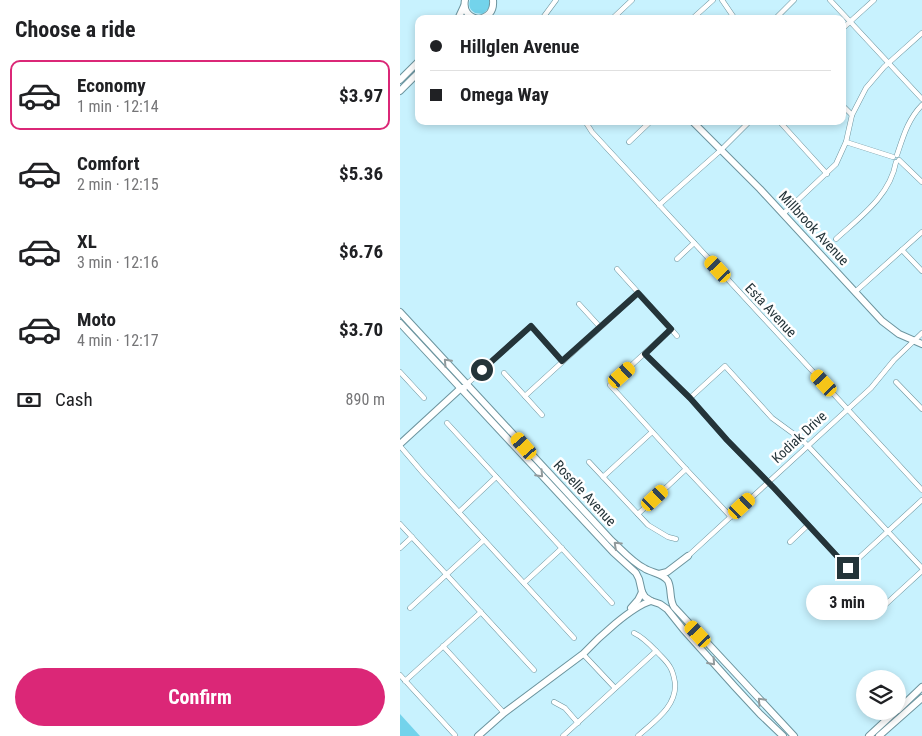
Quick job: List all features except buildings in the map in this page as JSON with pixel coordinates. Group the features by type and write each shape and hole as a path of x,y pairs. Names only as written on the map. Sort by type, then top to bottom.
{"main road":[{"path":"465,2 465,9 469,15"},
{"path":"460,15 465,2"},
{"path":"494,2 495,15"},
{"path":"488,15 494,2"},
{"path":"400,80 415,65"},
{"path":"400,91 415,76"},
{"name":"Millbrook Avenue","path":"696,125 783,214 886,325 899,334 922,344"},
{"name":"Roselle Avenue","path":"400,312 611,540 641,567 658,574"},
{"name":"Roselle Avenue","path":"400,323 613,552 635,572 642,590"},
{"path":"400,445 461,388 466,389 485,409 495,414"},
{"name":"Kodiak Drive","path":"658,574 671,569 688,556"},
{"name":"Kodiak Drive","path":"669,586 672,575 688,556"},
{"path":"478,736 504,713 583,654 638,600 646,578 658,574 665,578 669,586 674,607 794,736"},
{"path":"614,625 640,605 663,600 668,595 669,586"},
{"path":"642,590 645,597 663,606 670,612 728,680 783,736"},
{"path":"906,702 922,687"},
{"path":"878,736 922,697 920,694 922,692"},
{"path":"869,736 886,720"},
{"path":"878,736 878,733 892,720"}],"street":[{"path":"545,15 556,0"},
{"path":"616,15 632,0"},
{"path":"696,15 713,0"},
{"path":"722,0 731,15"},
{"path":"779,15 794,0"},
{"path":"830,0 844,15"},
{"path":"846,26 874,0"},
{"path":"846,18 922,99"},
{"path":"783,214 836,164 846,142 852,115 866,88 888,62 922,33"},
{"path":"836,239 872,205 889,183 909,122 922,105"},
{"path":"846,109 852,115"},
{"name":"Esta Avenue","path":"588,125 922,490"},
{"path":"629,142 647,125"},
{"path":"659,205 746,125"},
{"path":"783,125 827,174"},
{"path":"846,142 896,158 922,182"},
{"path":"855,292 922,232"},
{"path":"676,259 694,243"},
{"path":"902,250 922,271"},
{"path":"617,269 677,336"},
{"path":"525,396 638,293"},
{"path":"579,304 600,328"},
{"path":"467,384 531,326 562,361"},
{"path":"671,329 610,385 731,517"},
{"name":"Kodiak Drive","path":"688,556 871,388 894,360 922,333"},
{"path":"645,354 690,398 848,568 922,500"},
{"path":"690,398 725,366 772,418 808,446 922,570 886,604"},
{"path":"400,372 424,398"},
{"path":"504,373 542,415"},
{"path":"896,382 922,409"},
{"path":"447,423 612,603"},
{"path":"603,477 652,432"},
{"path":"400,445 574,638"},
{"path":"589,462 648,525 676,539"},
{"path":"638,514 686,469"},
{"path":"459,512 496,477"},
{"path":"400,524 534,670"},
{"path":"790,542 808,525"},
{"path":"400,548 412,537"},
{"path":"410,608 484,540"},
{"path":"524,583 562,548"},
{"path":"405,681 481,612"},
{"path":"634,633 641,636 670,665 674,676 675,688 674,699 666,710 638,736"},
{"path":"443,646 504,713"},
{"path":"563,736 656,651"},
{"path":"583,654 615,688"},
{"path":"400,675 455,734"},
{"path":"554,702 565,708 578,723"}],"shaded area":[{"path":"470,0 489,0 489,8 483,14 475,13 470,8"},
{"path":"400,714 420,736 400,736"}],"route":[{"path":"482,370 531,326 562,361 638,293 671,329 645,354 690,398 848,568"}]}
